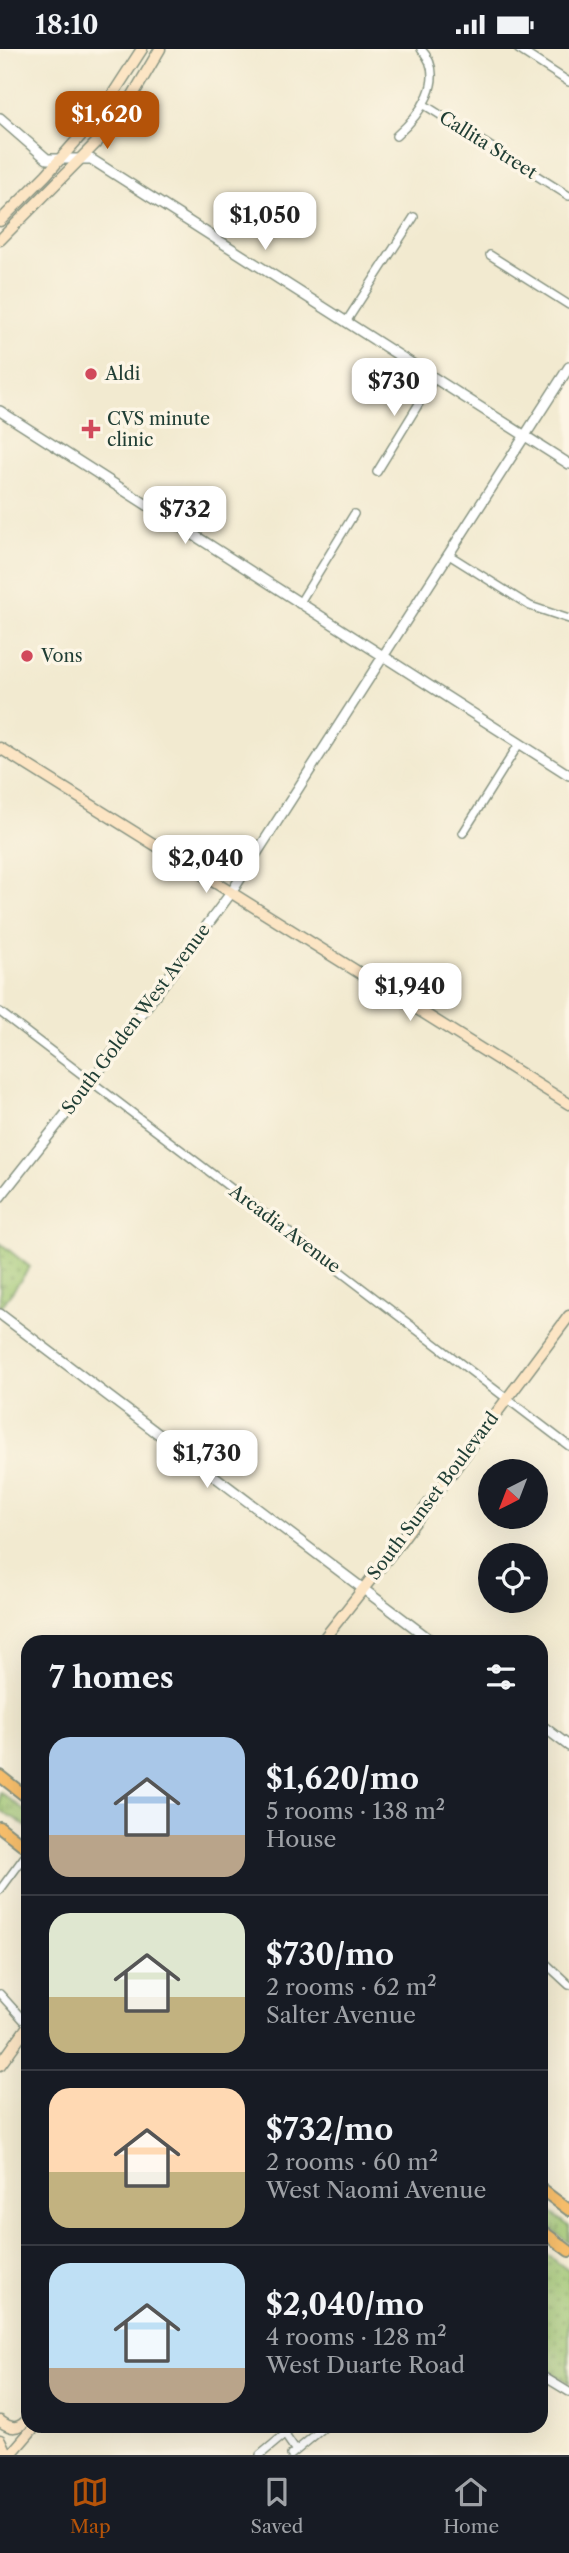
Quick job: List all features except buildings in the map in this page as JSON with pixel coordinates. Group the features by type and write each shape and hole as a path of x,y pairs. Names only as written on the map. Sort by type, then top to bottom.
{"main road":[{"path":"0,221 100,114 142,49"},
{"path":"0,240 98,141 126,107 160,49"},
{"path":"0,748 569,1104"},
{"name":"South Sunset Boulevard","path":"327,1635 569,1316"},
{"path":"0,1776 21,1792"},
{"path":"0,1827 21,1845"},
{"path":"0,2065 21,2036"},
{"path":"548,2194 569,2210"},
{"path":"548,2235 569,2251"},
{"path":"0,2421 10,2428 21,2425"},
{"path":"0,2439 8,2455 29,2433"}],"street":[{"name":"Callita Street","path":"421,49 430,61 432,69 431,89 423,104 569,196"},
{"path":"518,49 569,82"},
{"path":"396,136 423,104"},
{"path":"0,118 47,159 91,159 569,464"},
{"path":"346,322 414,217"},
{"path":"490,255 569,305"},
{"name":"South Golden West Avenue","path":"0,1197 231,893 569,367"},
{"path":"377,471 434,379"},
{"path":"0,411 569,775"},
{"path":"299,604 354,514"},
{"path":"449,555 530,606 569,619"},
{"path":"463,833 519,744"},
{"name":"Arcadia Avenue","path":"0,1012 569,1446"},
{"path":"0,1314 424,1635"},
{"path":"548,1730 569,1746"},
{"path":"0,1889 21,1860"},
{"path":"548,1966 569,1985"},
{"path":"0,1994 21,2018"},
{"path":"548,2379 569,2392"},
{"path":"260,2455 285,2435 293,2453 317,2433"}],"green space":[{"path":"0,1243 30,1267 2,1306 0,1304"},
{"path":"0,1792 21,1808 21,1823 14,1818 0,1811"},
{"path":"548,2210 569,2226 569,2243 548,2226"},
{"path":"548,2255 569,2271 569,2383 548,2369"}],"place":[{"name":"Aldi","path":"91,374"},
{"name":"CVS minute clinic","path":"91,429"},
{"name":"Vons","path":"27,656"}]}
